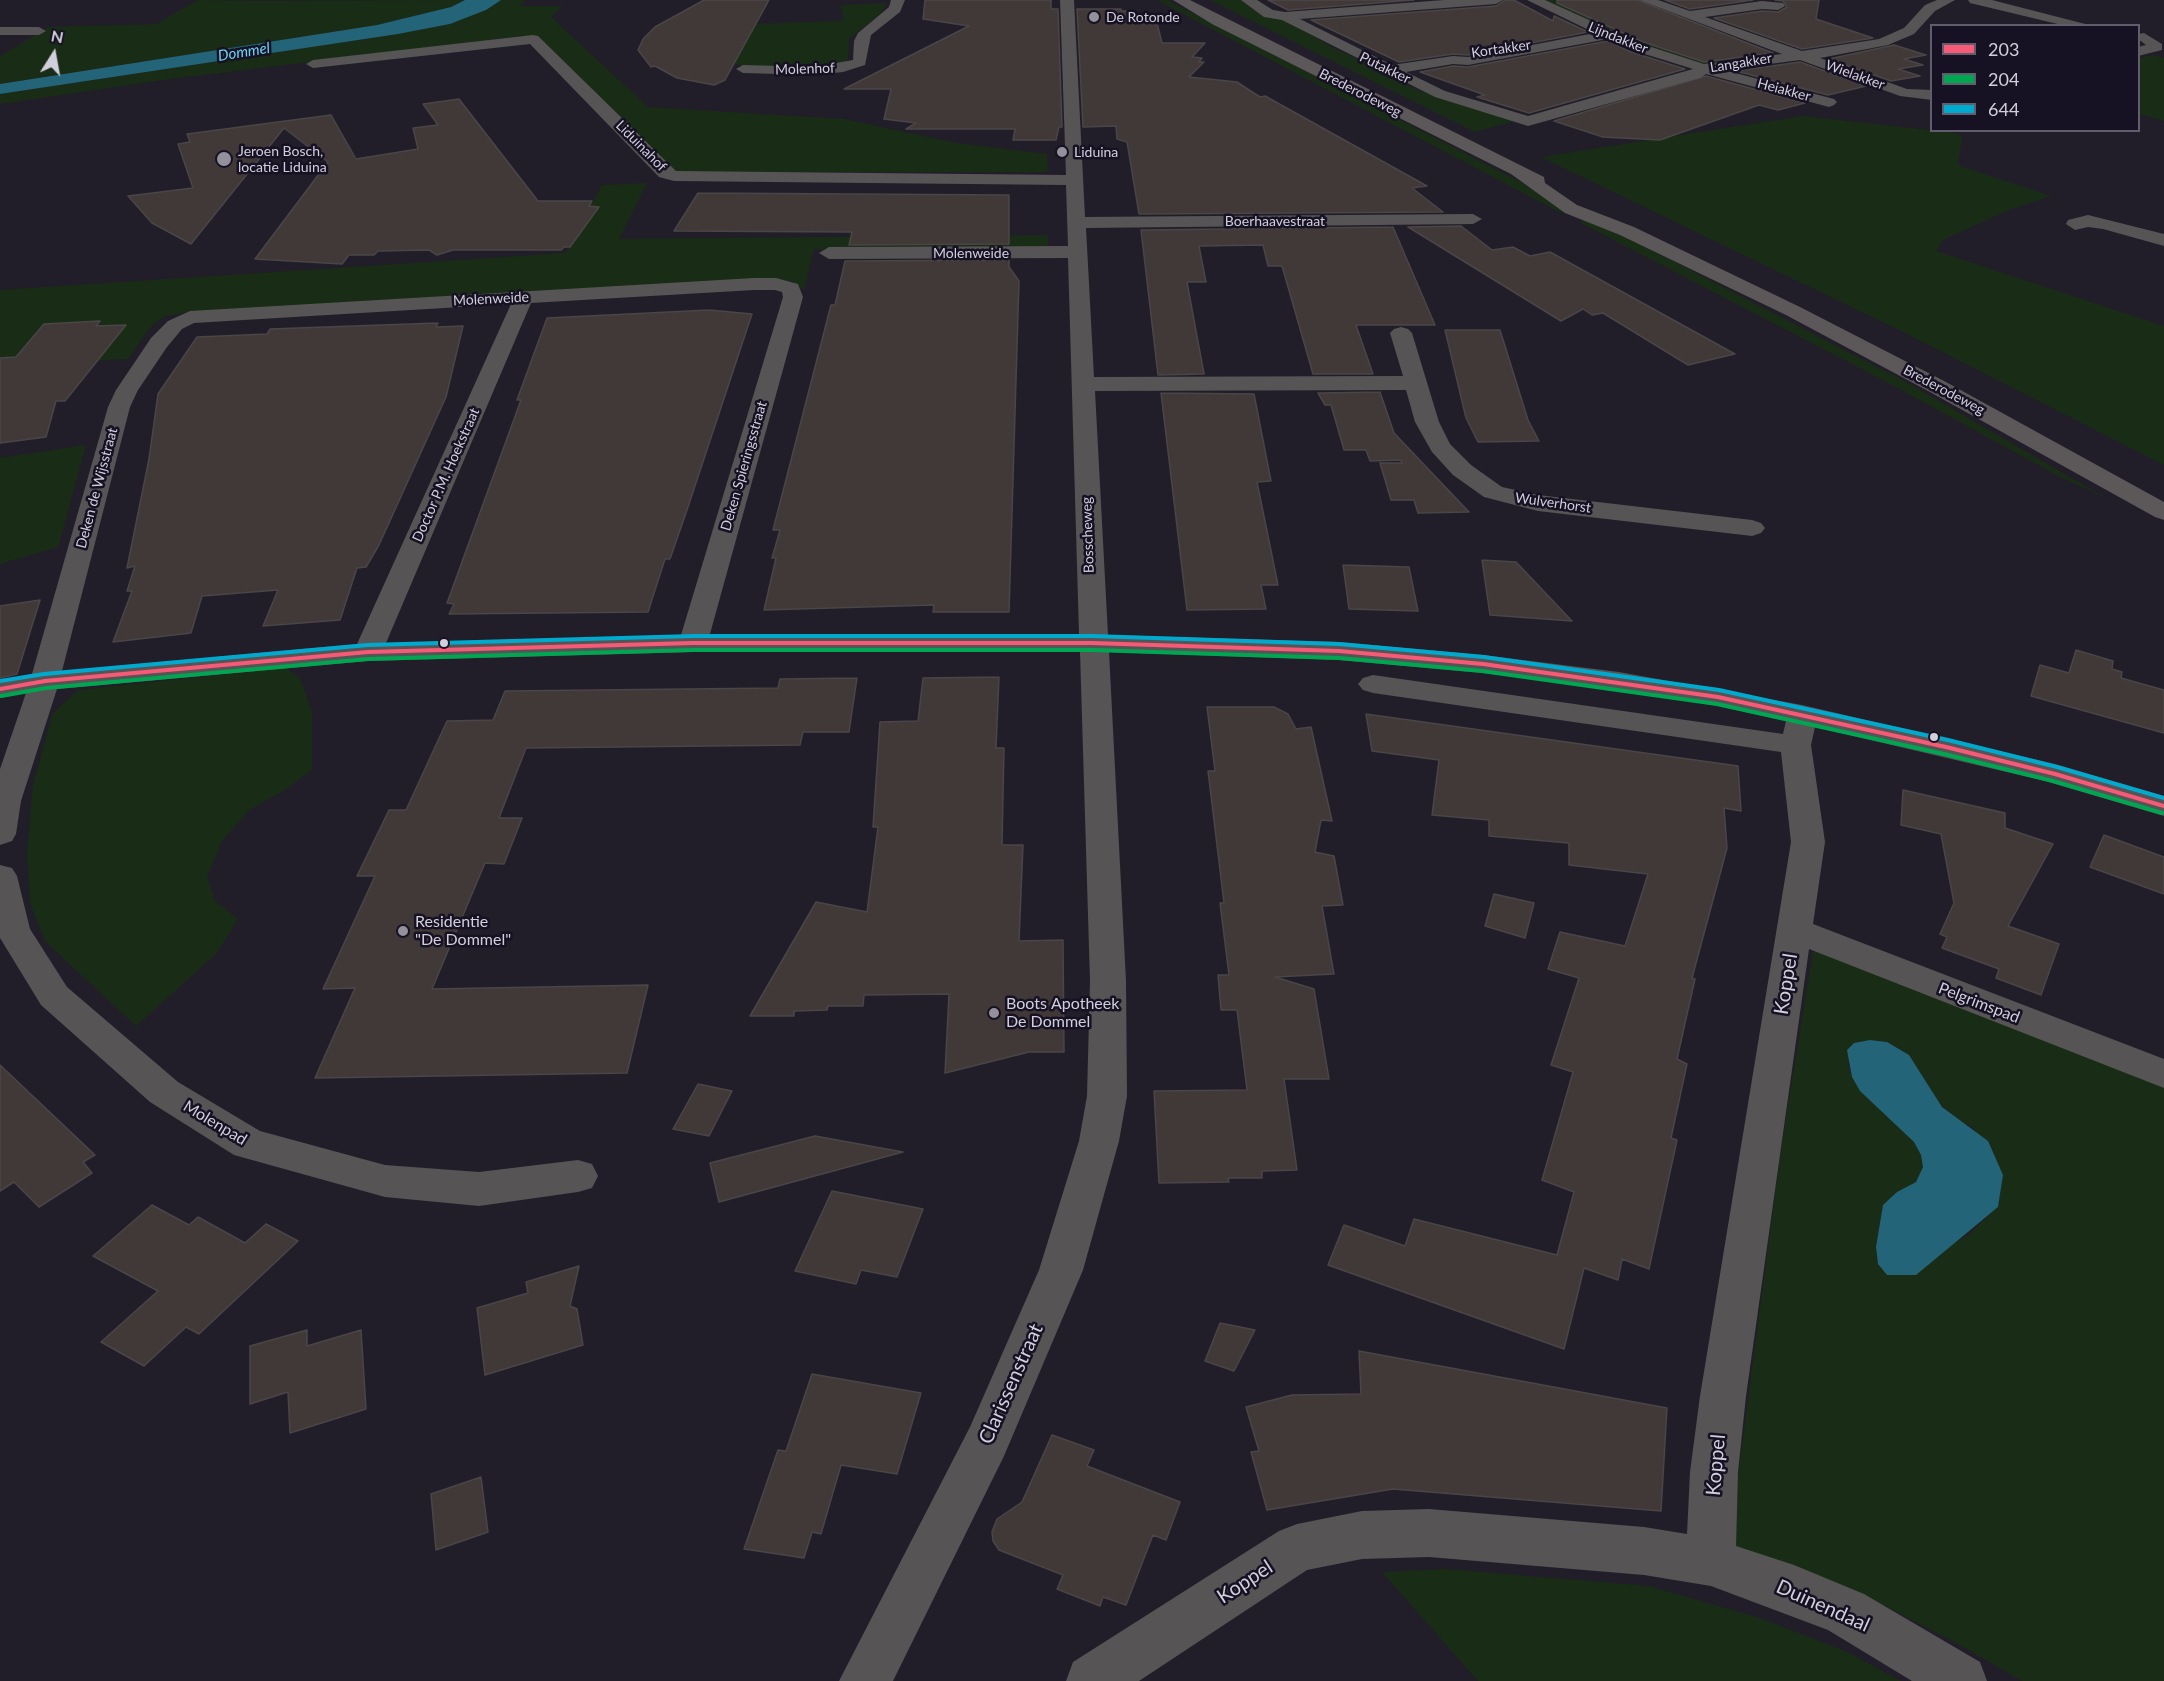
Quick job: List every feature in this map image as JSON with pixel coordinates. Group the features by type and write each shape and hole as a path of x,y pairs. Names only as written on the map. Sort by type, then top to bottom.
{"main road":[{"name":"Brederodeweg","path":"1170,0 1202,13"},
{"name":"Brederodeweg","path":"1180,0 1519,173 1571,209 1610,224 1720,274 1938,387 2164,512"}],"street":[{"name":"Molenhof","path":"743,69 814,71 843,68 860,62 861,41 865,33 895,9 898,0"},
{"name":"Bosscheweg","path":"1067,0 1092,643 1108,981 1108,1070"},
{"name":"Putakker","path":"1248,0 1269,14 1285,16 1389,70 1458,101 1528,121"},
{"path":"1285,16 1496,0"},
{"name":"Lijndakker","path":"1534,0 1608,35 1704,68"},
{"name":"Wielakker","path":"1646,0 1912,95 1930,94"},
{"name":"Langakker","path":"1528,121 1695,75 1704,68 1873,44 1909,31 1930,8 1948,0"},
{"path":"1975,0 2077,24"},
{"path":"1689,15 1762,3 1778,6"},
{"path":"0,31 39,31"},
{"path":"1909,31 1924,35"},
{"name":"Kortakker","path":"1389,70 1533,51 1550,44 1608,35"},
{"path":"2141,37 2164,39"},
{"path":"2140,52 2157,47 2141,37"},
{"name":"Liduinahof","path":"313,64 533,39 665,173 674,176 1075,180"},
{"name":"Heiakker","path":"1704,68 1829,102"},
{"name":"Boerhaavestraat","path":"1077,223 1473,219"},
{"path":"2075,224 2088,221 2164,240"},
{"name":"Molenweide","path":"829,253 1078,252"},
{"name":"Molenweide","path":"190,317 754,284 776,284 791,288"},
{"name":"Deken Spieringsstraat","path":"693,643 793,297 791,288"},
{"name":"Doctor P.M. Hoekstraat","path":"368,652 524,297"},
{"name":"Deken de Wijsstraat","path":"45,681 119,407 127,390 159,344 175,325 190,317"},
{"name":"Wulverhorst","path":"1401,333 1427,422 1440,447 1462,470 1493,492 1538,503 1752,528"},
{"path":"1083,384 1414,383"},
{"path":"0,689 45,681 368,652 693,643 1092,643 1339,651 1434,658 1619,681 1799,729"},
{"path":"0,834 5,801 45,681"},
{"path":"1373,684 1799,729 2055,774 2164,806"},
{"name":"Koppel","path":"1092,1681 1297,1548 1362,1535 1428,1533 1644,1551 1711,1562 1714,1472 1723,1396 1808,842 1799,729"},
{"name":"Molenpad","path":"0,876 14,930 54,996 164,1092 248,1144 385,1181 478,1189 578,1176"},
{"name":"Pelgrimspad","path":"1794,930 2164,1074"},
{"name":"Clarissenstraat","path":"865,1681 987,1441 1061,1270 1099,1140 1107,1096 1108,1070"},
{"name":"Duinendaal","path":"1711,1562 1794,1590 1846,1612 1961,1681"}],"green space":[{"path":"198,0 465,0 451,7 377,25 0,84 0,56 49,27 156,24"},
{"path":"501,0 525,0 520,6 562,6 551,17 648,107 844,119 956,143 1047,154 1048,172 672,172 533,37 522,36 169,79 0,104 0,94 398,34 450,24 486,10"},
{"path":"1157,0 1167,0 1577,211 1561,213"},
{"path":"1210,0 1244,0 1259,13 1284,19 1333,48 1393,75 1393,78 1415,89 1515,121 1475,132"},
{"path":"1544,0 1559,0 1724,64 1712,66 1637,42"},
{"path":"887,3 881,13 849,39 848,60 845,62 815,69 743,66 715,58 724,25 840,21 844,18 840,5"},
{"path":"2153,55 2164,58 2164,121 2140,114 2140,58"},
{"path":"1803,116 1930,130 1930,132 1956,133 1962,136 1958,164 1960,166 2051,196 2009,210 1943,240 1936,251 2164,326 2164,465 1901,331 1541,157"},
{"path":"647,183 619,239 1048,235 1048,247 814,249 804,290 792,281 761,280 188,312 165,316 151,326 128,359 0,365 0,290 566,253 602,185"},
{"path":"1594,220 1908,383 2106,498 2058,476 1896,387 1579,222"},
{"path":"86,445 58,547 0,564 0,458"},
{"path":"286,668 300,678 312,712 312,770 285,790 249,810 222,841 207,877 215,901 238,919 216,954 136,1026 45,941 30,903 27,852 33,784 53,713 78,690"},
{"path":"1814,945 2164,1084 2164,1681 2022,1681 1960,1645 1856,1591 1729,1546 1780,1157","holes":["1870,1040 1887,1042 1909,1055 1942,1107 1959,1121 1974,1128 2003,1175 1998,1207 1967,1236 1887,1275 1878,1264 1876,1247 1883,1206 1897,1192 1916,1182 1923,1167 1921,1155 1914,1142 1860,1090 1852,1077 1848,1064"]},
{"path":"1445,1569 1649,1586 1760,1618 1845,1651 1901,1681 1478,1681 1382,1572"}],"water":[{"name":"Dommel","path":"465,0 501,0 486,10 450,24 398,34 0,94 0,84 377,25 451,7"},
{"path":"1870,1040 1887,1042 1909,1055 1942,1107 1988,1141 2003,1175 1998,1207 1916,1275 1887,1275 1878,1264 1876,1247 1883,1205 1897,1192 1916,1182 1923,1167 1921,1155 1914,1142 1860,1091 1852,1077 1847,1050 1854,1043"}],"building":[{"path":"704,0 769,0 725,80 714,85 677,78 655,66 651,67 638,50 643,39 655,27"},
{"path":"925,0 1051,0 1051,9 1058,9 1062,127 1059,127 1056,140 1013,140 1015,129 906,129 916,123 884,119 891,89 844,89 969,26 923,19"},
{"path":"1268,0 1414,0 1288,10"},
{"path":"1505,0 1514,0 1553,21 1554,16 1588,32 1468,55 1453,54 1399,62 1311,20 1496,6"},
{"path":"1557,0 1637,0 1773,53 1704,62 1643,42 1557,3"},
{"path":"1665,0 1753,0 1690,9"},
{"path":"1775,0 1819,0 1816,19 1873,38 1802,49 1714,18 1762,11 1778,12 1787,7 1783,1"},
{"path":"1077,9 1121,9 1121,11 1132,11 1133,15 1155,15 1162,43 1205,43 1192,57 1202,58 1199,62 1204,62 1189,77 1237,82 1260,97 1265,96 1427,186 1412,188 1443,212 1139,214 1127,142 1117,139 1116,126 1083,127"},
{"path":"1608,41 1631,52 1685,69 1529,113 1477,97 1485,95 1420,72 1453,66 1468,67"},
{"path":"1894,45 1926,55 1904,59 1923,65 1898,69 1920,76 1891,81 1829,59"},
{"path":"1800,62 1866,86 1828,95 1736,71"},
{"path":"1706,76 1805,103 1778,110 1759,105 1660,140 1603,137 1554,121"},
{"path":"459,99 538,201 592,201 589,206 599,207 570,247 564,247 561,250 453,250 437,255 429,250 378,251 374,255 349,255 342,264 255,259 328,162 284,128 191,244 152,223 128,196 193,188 178,144 190,142 187,134 331,115 356,159 418,149 413,128 438,125 423,104"},
{"path":"698,193 1009,195 1009,244 849,245 852,232 674,231"},
{"path":"1461,226 1492,250 1513,247 1530,256 1550,252 1735,354 1688,365 1603,313 1592,315 1583,309 1561,321 1408,227"},
{"path":"1393,227 1435,325 1356,325 1373,374 1313,374 1282,266 1268,266 1263,245 1199,246 1206,282 1187,282 1204,374 1158,375 1141,230"},
{"path":"1009,260 1009,267 1019,281 1009,612 933,612 934,605 764,610 776,558 772,558 780,530 773,530 831,305 835,305 845,261"},
{"path":"709,310 752,314 670,559 665,559 648,612 449,614 454,604 447,603 521,400 517,400 547,318"},
{"path":"100,321 96,326 126,325 65,401 56,401 46,437 0,443 0,358 16,357 44,324"},
{"path":"438,323 436,327 463,326 446,397 379,545 366,567 357,568 340,620 263,626 278,590 202,596 191,633 113,642 132,591 127,591 135,566 127,568 149,459 158,394 197,337 267,334 270,329"},
{"path":"1445,330 1500,330 1528,420 1539,441 1478,442 1466,418"},
{"path":"1380,392 1394,433 1469,512 1418,513 1414,500 1391,500 1380,463 1402,463 1401,460 1370,461 1366,450 1344,450 1331,405 1325,405 1318,393"},
{"path":"1161,393 1254,394 1271,481 1257,482 1278,585 1261,585 1266,609 1187,610"},
{"path":"1482,560 1516,562 1572,621 1490,615"},
{"path":"1343,565 1409,567 1418,611 1349,609"},
{"path":"40,600 17,674 0,678 0,606"},
{"path":"2076,650 2113,661 2112,669 2122,672 2121,678 2164,690 2164,733 2031,696 2040,665 2069,673"},
{"path":"999,677 996,748 1004,748 1002,845 1023,845 1019,941 1063,940 1064,1052 1029,1052 945,1073 949,994 864,995 863,1006 828,1006 827,1010 794,1011 794,1016 750,1016 816,902 867,912 878,827 873,827 880,722 918,721 923,678"},
{"name":"Residentie \"De Dommel\"","path":"857,678 849,732 803,732 800,745 526,748 499,818 522,818 504,864 485,863 432,989 648,985 627,1073 315,1078 355,988 323,989 375,876 357,876 389,810 406,810 447,721 493,720 505,691 778,688 780,679"},
{"path":"1207,707 1274,707 1288,714 1296,729 1311,727 1332,821 1321,820 1315,852 1334,856 1343,905 1322,906 1334,974 1275,977 1314,989 1329,1079 1284,1079 1297,1170 1262,1171 1262,1178 1228,1178 1229,1182 1159,1183 1154,1091 1247,1090 1237,1010 1221,1010 1218,975 1229,975 1220,903 1224,903 1208,771 1215,771"},
{"path":"1366,714 1738,766 1741,811 1724,808 1727,848 1692,978 1695,979 1677,1059 1687,1064 1671,1138 1677,1140 1649,1269 1622,1259 1618,1280 1584,1268 1564,1349 1328,1265 1344,1225 1405,1246 1414,1219 1557,1255 1574,1192 1542,1180 1573,1072 1551,1065 1579,978 1548,969 1560,932 1625,946 1648,874 1569,865 1569,843 1489,836 1489,820 1432,815 1439,760 1372,751"},
{"path":"1903,790 2005,813 2005,828 2053,844 2008,926 2059,944 2041,995 1996,978 1999,969 1942,948 1947,937 1940,934 1954,903 1941,834 1901,825"},
{"path":"2104,835 2164,857 2164,894 2090,867"},
{"path":"1494,894 1534,903 1525,938 1485,926"},
{"path":"0,1065 95,1155 83,1162 92,1173 39,1207 14,1182 0,1191"},
{"path":"698,1084 732,1091 709,1136 673,1129"},
{"path":"815,1136 903,1152 719,1202 710,1163"},
{"path":"832,1191 923,1209 897,1277 861,1270 856,1284 795,1271"},
{"path":"152,1205 189,1225 198,1217 245,1243 266,1224 298,1241 199,1334 186,1327 144,1366 101,1342 158,1291 93,1256"},
{"path":"579,1266 570,1306 577,1309 583,1345 485,1375 477,1308 528,1293 526,1282"},
{"path":"1220,1323 1255,1330 1234,1371 1205,1361"},
{"path":"307,1330 307,1346 361,1330 366,1409 290,1433 288,1392 250,1404 250,1346"},
{"path":"1359,1351 1667,1408 1661,1511 1393,1489 1267,1510 1251,1452 1259,1451 1246,1407 1292,1395 1361,1394"},
{"path":"812,1374 921,1393 897,1474 841,1465 821,1534 812,1532 804,1558 744,1549 778,1450 786,1451"},
{"path":"1052,1435 1094,1450 1087,1466 1180,1502 1166,1540 1153,1535 1126,1605 1103,1597 1100,1606 1057,1589 1063,1575 999,1550 993,1541 992,1532 997,1519 1022,1502"},
{"path":"481,1477 488,1532 436,1550 431,1494"}],"transit line":[{"name":"644","path":"0,681 44,674 368,645 693,636 1092,636 1339,644 1484,657 1719,690 1948,740 2057,767 2164,798"},
{"name":"203","path":"0,689 45,681 368,652 693,643 1092,643 1339,651 1483,664 1718,697 1946,747 2055,774 2164,806"},
{"name":"204","path":"1,696 46,688 368,659 693,650 1092,650 1339,658 1482,671 1717,704 1944,754 2053,781 2162,813"}],"place":[{"name":"De Rotonde","path":"1094,17"},
{"name":"Liduina","path":"1062,152"},
{"name":"Jeroen Bosch, locatie Liduina","path":"224,159"},
{"name":"Residentie \"De Dommel\"","path":"403,931"},
{"name":"Boots Apotheek De Dommel","path":"994,1013"}]}
